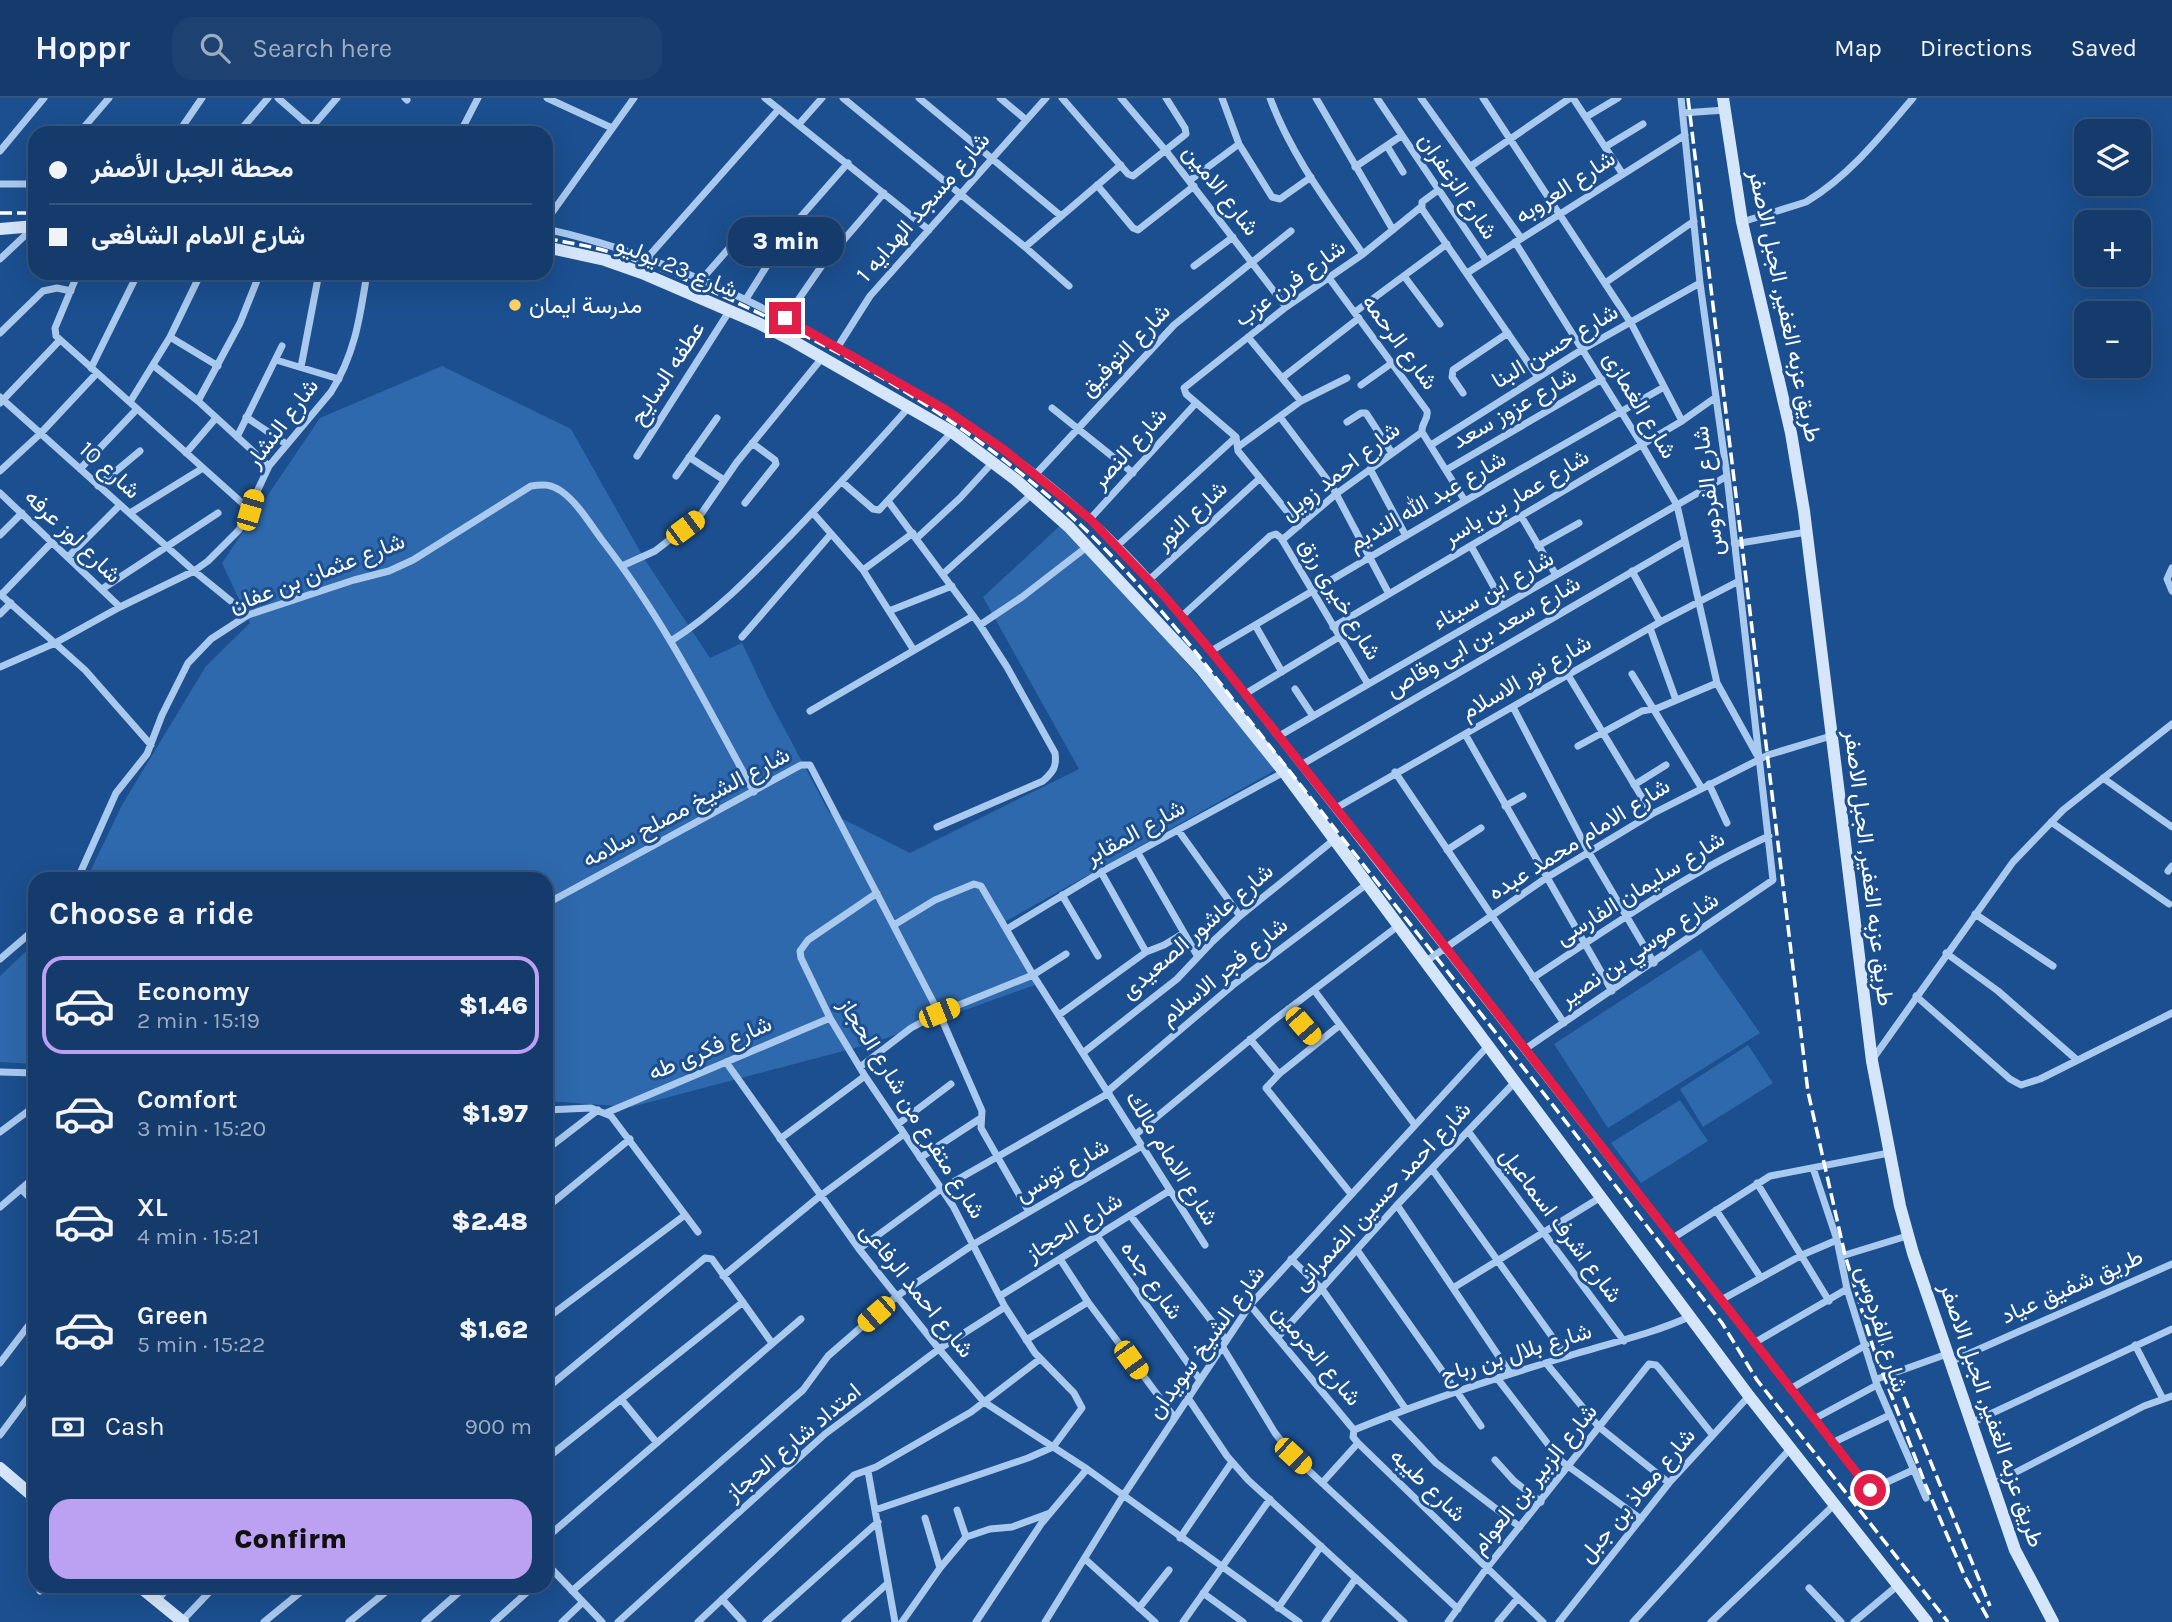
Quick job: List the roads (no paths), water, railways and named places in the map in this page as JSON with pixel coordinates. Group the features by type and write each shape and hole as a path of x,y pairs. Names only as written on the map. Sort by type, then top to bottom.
{"street":[{"path":"0,151 44,98"},
{"path":"85,126 109,98"},
{"path":"183,126 202,98"},
{"path":"244,126 268,98"},
{"path":"278,98 310,126"},
{"path":"314,126 337,98"},
{"path":"464,126 478,98"},
{"path":"547,98 612,128"},
{"path":"553,211 634,98"},
{"path":"765,98 929,230"},
{"path":"799,124 822,98"},
{"path":"843,98 1069,286"},
{"path":"919,98 1061,216"},
{"path":"1000,98 1025,119"},
{"name":"شارع مسجد الهدايه 1","path":"837,348 870,296 1046,98"},
{"path":"1062,98 1128,174 1137,175 1184,136 1186,131 1166,98"},
{"name":"شارع الامين","path":"1121,98 1192,183 1286,307"},
{"path":"1222,98 1239,144 1272,197 1280,199 1311,177"},
{"path":"1270,98 1311,177 1363,254"},
{"path":"1317,98 1393,230"},
{"name":"شارع الزعفران","path":"1377,98 1437,191 1486,260"},
{"name":"شارع الغمازى","path":"1421,98 1471,166 1518,240 1677,505 1717,683 1760,758"},
{"path":"1483,98 1631,323 1682,421"},
{"path":"1471,166 1572,98 1622,173"},
{"path":"1586,117 1618,98"},
{"name":"شارع الفردوس","path":"1681,98 1700,283 1727,476 1773,880"},
{"path":"1742,222 1815,197 1853,166 1913,98"},
{"path":"1683,113 1724,104"},
{"name":"طريق عزبه الغفير, الجبل الاصفر","path":"1724,104 1742,222 1791,433 1807,533 1872,1061 1889,1153 1907,1236 2015,1550 2053,1622"},
{"path":"648,257 779,108"},
{"path":"1605,148 1643,124"},
{"name":"شارع العروبه","path":"1467,273 1685,135"},
{"path":"1355,167 1401,136"},
{"path":"1097,185 1133,228 1138,230 1239,144"},
{"path":"1387,146 1403,172"},
{"path":"746,299 790,229 848,163"},
{"path":"1025,247 1121,165"},
{"path":"0,184 28,184"},
{"name":"شارع فرن عزب","path":"1196,403 1184,392 1187,385 1286,307 1363,254 1437,191"},
{"path":"785,318 822,264 884,192"},
{"path":"1421,207 1538,377"},
{"path":"1605,283 1694,221"},
{"path":"0,229 28,227"},
{"path":"702,279 745,230"},
{"path":"553,231 648,257 785,318 946,410 984,435 1090,519 1149,580 1211,651 1870,1490 1913,1470"},
{"name":"شارع التوفيق","path":"1035,475 1174,325 1291,231"},
{"path":"0,259 28,233"},
{"path":"1194,266 1233,237"},
{"path":"1282,378 1404,276 1447,244"},
{"name":"شارع 23 يوليو","path":"553,248 630,269 730,310 823,357 952,432 1032,494 1088,546 1202,670 1284,772 1749,1396 1927,1622"},
{"path":"1404,276 1440,324"},
{"name":"شارع الرحمه","path":"1329,278 1427,411 1422,432"},
{"path":"75,280 55,332 60,340 250,510"},
{"path":"0,471 40,434 94,370 135,280"},
{"path":"130,402 154,366 198,280"},
{"path":"198,401 240,323 257,280"},
{"path":"301,367 318,280"},
{"name":"شارع النشار","path":"0,667 55,643 194,571 225,547 239,530 270,466 340,379 355,340 366,280"},
{"name":"شارع حسن البنا","path":"1431,445 1583,349 1700,283"},
{"path":"0,333 43,290 57,288 71,291"},
{"name":"عطفه السايح","path":"637,456 730,310"},
{"path":"1463,393 1452,377 1453,370 1508,333"},
{"path":"170,337 218,366"},
{"path":"1248,337 1301,401"},
{"path":"1,400 60,340"},
{"path":"237,437 282,346"},
{"path":"622,566 655,551 699,517 752,443 823,357"},
{"path":"276,360 340,379"},
{"path":"1361,385 1392,363"},
{"path":"154,366 198,401 270,466"},
{"path":"1237,447 1301,401 1347,378"},
{"name":"شارع عزوز سعد","path":"1446,470 1602,379"},
{"name":"شارع عبد الله النديم","path":"1211,651 1664,387"},
{"name":"شارع عمار بن ياسر","path":"1333,627 1682,421 1716,397"},
{"name":"شارع 10","path":"1,400 194,571 248,615"},
{"path":"1196,403 1236,437 1237,447 1259,479 1299,526"},
{"name":"شارع النصر","path":"1090,519 1196,403"},
{"path":"671,641 702,620 737,590 813,513 909,407"},
{"path":"1052,408 1133,473"},
{"path":"80,469 137,409"},
{"path":"1347,422 1361,413 1366,413 1392,453"},
{"path":"247,417 286,444"},
{"path":"1280,417 1336,495 1389,594"},
{"path":"186,453 216,418"},
{"path":"677,476 717,418"},
{"path":"842,482 873,509 878,510 952,432"},
{"path":"1422,432 1465,501"},
{"name":"شارع احمد زويل","path":"1182,616 1270,536 1279,537 1299,526 1370,469 1422,432"},
{"path":"1117,546 1236,437"},
{"path":"745,503 776,464 775,460 752,443"},
{"path":"98,486 140,451"},
{"path":"690,457 724,480"},
{"path":"863,570 915,535 960,498 993,462"},
{"path":"130,513 203,468"},
{"path":"1370,469 1406,536"},
{"name":"شارع ابن سيناء","path":"1279,736 1727,476"},
{"name":"شارع النور","path":"1149,580 1259,479"},
{"name":"شارع عثمان بن عفان","path":"81,872 116,793 141,763 151,745 162,715 188,663 211,639 248,615 354,580 389,572 531,486 542,484 553,486 570,499 622,566 671,641 754,792"},
{"name":"شارع لوز عرفه","path":"0,493 120,607"},
{"path":"943,574 1032,494"},
{"path":"888,501 980,625 1055,753 1056,764 1052,773 1043,781 937,827"},
{"path":"68,557 120,505"},
{"path":"0,535 22,513"},
{"path":"102,589 218,513"},
{"path":"813,513 863,570 913,649"},
{"path":"1521,516 1556,575"},
{"path":"1538,546 1579,523"},
{"path":"1734,544 1807,533"},
{"path":"742,637 831,534"},
{"name":"شارع خيرى رزق","path":"1279,537 1368,684"},
{"name":"شارع سعد بن ابى وقاص","path":"1301,765 1685,541"},
{"path":"52,542 1,594 85,670 151,745"},
{"path":"980,625 1088,546"},
{"path":"1471,546 1504,605"},
{"path":"2172,568 2167,579 2172,591"},
{"path":"1632,571 1660,622"},
{"name":"شارع نور الاسلام","path":"1335,808 1660,622 1738,582"},
{"path":"889,611 952,586"},
{"path":"0,614 10,603"},
{"path":"810,711 973,616"},
{"path":"1255,625 1282,672"},
{"path":"1650,628 1676,700"},
{"path":"1245,694 1339,637"},
{"path":"1632,674 1727,823"},
{"path":"1568,676 1652,814"},
{"path":"1578,746 1642,711 1654,709 1717,683"},
{"path":"1295,690 1313,716"},
{"path":"1513,707 1588,851 1654,963"},
{"path":"1872,1061 2003,874 2051,822 2172,724"},
{"path":"1465,734 1612,991"},
{"name":"شارع الامام محمد عبده","path":"1425,962 1546,878 1652,814 1760,758 1831,736"},
{"name":"شارع الشيخ مصلح سلامه","path":"553,900 806,764 814,768 877,894"},
{"path":"1634,785 1666,765"},
{"name":"شارع المقابر","path":"1007,929 1101,872 1284,772"},
{"path":"1395,772 1564,1023"},
{"path":"2103,778 2172,827"},
{"path":"1506,806 1523,796"},
{"path":"2051,822 2169,904"},
{"path":"1447,850 1482,828"},
{"path":"1178,830 1240,916"},
{"name":"شارع سليمان الفارسى","path":"1533,978 1626,916 1738,850 1769,836"},
{"name":"شارع عاشور الصعيدى","path":"1084,1052 1177,979 1240,916 1335,839"},
{"path":"1138,853 1198,957"},
{"path":"1101,872 1146,952"},
{"name":"شارع موسي بن نصير","path":"1525,1049 1773,880"},
{"path":"894,925 935,900 978,884 1108,1092"},
{"name":"شارع فجر الاسلام","path":"859,1249 941,1189 1108,1092 1233,985 1367,884"},
{"path":"877,894 939,1013 983,1117 981,1128 1029,1212"},
{"name":"شارع متفرع من شارع الحجاز","path":"877,894 814,935 800,951 801,958 830,1018 865,1076 941,1189 974,1244 1005,1307 1040,1359 1074,1393 1082,1408 1053,1447"},
{"path":"1062,895 1098,956"},
{"path":"1975,914 2053,966"},
{"path":"1135,1135 1250,1039 1398,926"},
{"path":"1059,1014 1146,952 1184,933"},
{"path":"0,959 28,935"},
{"path":"1946,953 1985,981 2077,1060"},
{"path":"860,1068 894,1040 939,1013 1033,975 1066,954"},
{"path":"1314,990 1415,1125"},
{"path":"1916,996 2010,1079 2021,1085 2172,1013"},
{"path":"1288,1009 1318,1043"},
{"name":"شارع فكرى طه","path":"602,1112 830,1018"},
{"path":"1340,1024 1279,1074 1269,1084 1267,1091 1351,1194"},
{"path":"1250,1039 1279,1074"},
{"name":"شارع الشيخ سويدان","path":"1045,1622 1123,1496 1250,1305 1487,1047"},
{"name":"شارع احمد الرفاعى","path":"726,1062 859,1249 984,1402 1087,1469 1299,1622"},
{"path":"0,1072 28,1073"},
{"path":"0,1080 10,1073"},
{"path":"780,1139 865,1076"},
{"name":"شارع احمد حسين الضمرانى","path":"1278,1337 1514,1083"},
{"path":"898,1124 951,1084"},
{"name":"شارع الامام مالك","path":"1108,1092 1205,1245"},
{"path":"553,1109 581,1107 602,1112 615,1120 698,1232"},
{"path":"0,1132 28,1111"},
{"path":"553,1145 602,1112"},
{"path":"920,1158 983,1117"},
{"name":"شارع اشرف اسماعيل","path":"1468,1131 1624,1340"},
{"path":"723,1276 820,1196 904,1134"},
{"path":"553,1202 630,1139"},
{"name":"شارع تونس","path":"572,1591 803,1390 828,1356 897,1296 974,1244 1142,1146"},
{"path":"1673,1238 1770,1176 1889,1153"},
{"name":"شارع الفردوس","path":"1812,1168 1837,1240 1847,1289 1877,1382 1926,1498"},
{"path":"1432,1169 1566,1356"},
{"path":"0,1207 28,1183"},
{"path":"1756,1183 1829,1301"},
{"path":"21,1189 28,1196"},
{"name":"شارع الحجاز","path":"1000,1296 1169,1191"},
{"path":"1453,1288 1601,1197"},
{"path":"1398,1205 1510,1373"},
{"path":"1716,1210 1761,1278"},
{"path":"553,1314 685,1215"},
{"path":"1130,1215 1224,1343 1282,1444 1458,1609"},
{"name":"شارع جده","path":"1097,1236 1200,1380"},
{"path":"1838,1250 1845,1255 1907,1236"},
{"path":"1721,1300 1802,1255 1837,1240"},
{"path":"1357,1250 1481,1426"},
{"path":"553,1383 702,1259 712,1259 772,1343"},
{"path":"1060,1259 1175,1418"},
{"path":"1291,1259 1322,1289 1405,1408"},
{"name":"طريق شفيق عياد","path":"1814,1419 1877,1382 1949,1358 2172,1264"},
{"path":"1754,1343 1847,1289"},
{"path":"1026,1340 1088,1301"},
{"path":"553,1453 743,1302"},
{"name":"شارع الحرمين","path":"1250,1305 1354,1430"},
{"name":"امتداد شارع الحجاز","path":"618,1622 825,1434 939,1349 1005,1307"},
{"name":"شارع بلال بن رباح","path":"1354,1430 1457,1390 1624,1340 1691,1316"},
{"path":"553,1532 801,1319"},
{"path":"0,1363 28,1326"},
{"path":"1971,1423 2172,1329"},
{"path":"1790,1389 1866,1345"},
{"path":"2135,1345 2163,1399"},
{"path":"698,1622 854,1475 868,1471 971,1412 1040,1359"},
{"path":"1546,1363 1599,1427 1669,1483"},
{"name":"شارع الزبير بن العوام","path":"1448,1622 1486,1569 1647,1367 1653,1364 1659,1368 1712,1434"},
{"path":"1497,1378 1555,1454 1641,1519"},
{"name":"شارع معاذ بن جبل","path":"1559,1622 1669,1483 1749,1396"},
{"path":"1993,1484 2144,1406 2172,1396"},
{"path":"0,1435 28,1397"},
{"path":"1188,1398 1232,1462 1404,1622"},
{"path":"621,1399 657,1443"},
{"path":"1391,1415 1436,1463 1520,1527"},
{"path":"1832,1443 1890,1415"},
{"name":"شارع طيبه","path":"1354,1430 1353,1437 1358,1443 1543,1622"},
{"path":"1322,1483 1358,1443"},
{"path":"876,1510 1053,1447"},
{"path":"1633,1622 1790,1449"},
{"path":"1495,1461 1541,1502"},
{"path":"1180,1538 1232,1462"},
{"path":"0,1468 28,1492"},
{"path":"976,1622 1050,1513 1087,1469"},
{"path":"868,1471 895,1622"},
{"path":"1183,1622 1270,1499"},
{"path":"1711,1622 1834,1505"},
{"path":"957,1510 967,1537"},
{"path":"902,1622 940,1568 967,1537 990,1529 1012,1527 1050,1513"},
{"path":"925,1518 940,1568"},
{"path":"766,1622 878,1522"},
{"path":"1278,1608 1321,1546"},
{"path":"1085,1559 1155,1622"},
{"path":"1139,1608 1169,1570"},
{"path":"553,1574 602,1622"},
{"path":"1325,1622 1356,1578"},
{"path":"845,1622 888,1583"},
{"path":"1854,1622 1897,1586"},
{"path":"1809,1588 1841,1622"},
{"path":"148,1593 183,1622 209,1593"},
{"path":"157,1600 164,1593"},
{"path":"264,1622 295,1593"},
{"path":"349,1622 384,1593"},
{"path":"425,1622 458,1593"},
{"path":"494,1622 526,1593"},
{"path":"1203,1593 1243,1622"},
{"path":"1498,1622 1518,1598"},
{"path":"722,1599 743,1622"},
{"path":"562,1622 583,1602"},
{"path":"1386,1622 1394,1613"}],"railway":[{"path":"1688,98 1808,1092 1845,1255 1873,1347 1926,1486 1965,1577 1990,1622"},
{"path":"0,213 28,213"},
{"path":"553,240 605,251 673,274 855,362 977,440 1088,532 1116,560 1194,650 1722,1323 1757,1380 1948,1622"},
{"path":"1878,1334 1990,1606"}],"place":[{"name":"مدرسة ايمان","path":"515,305"}]}
